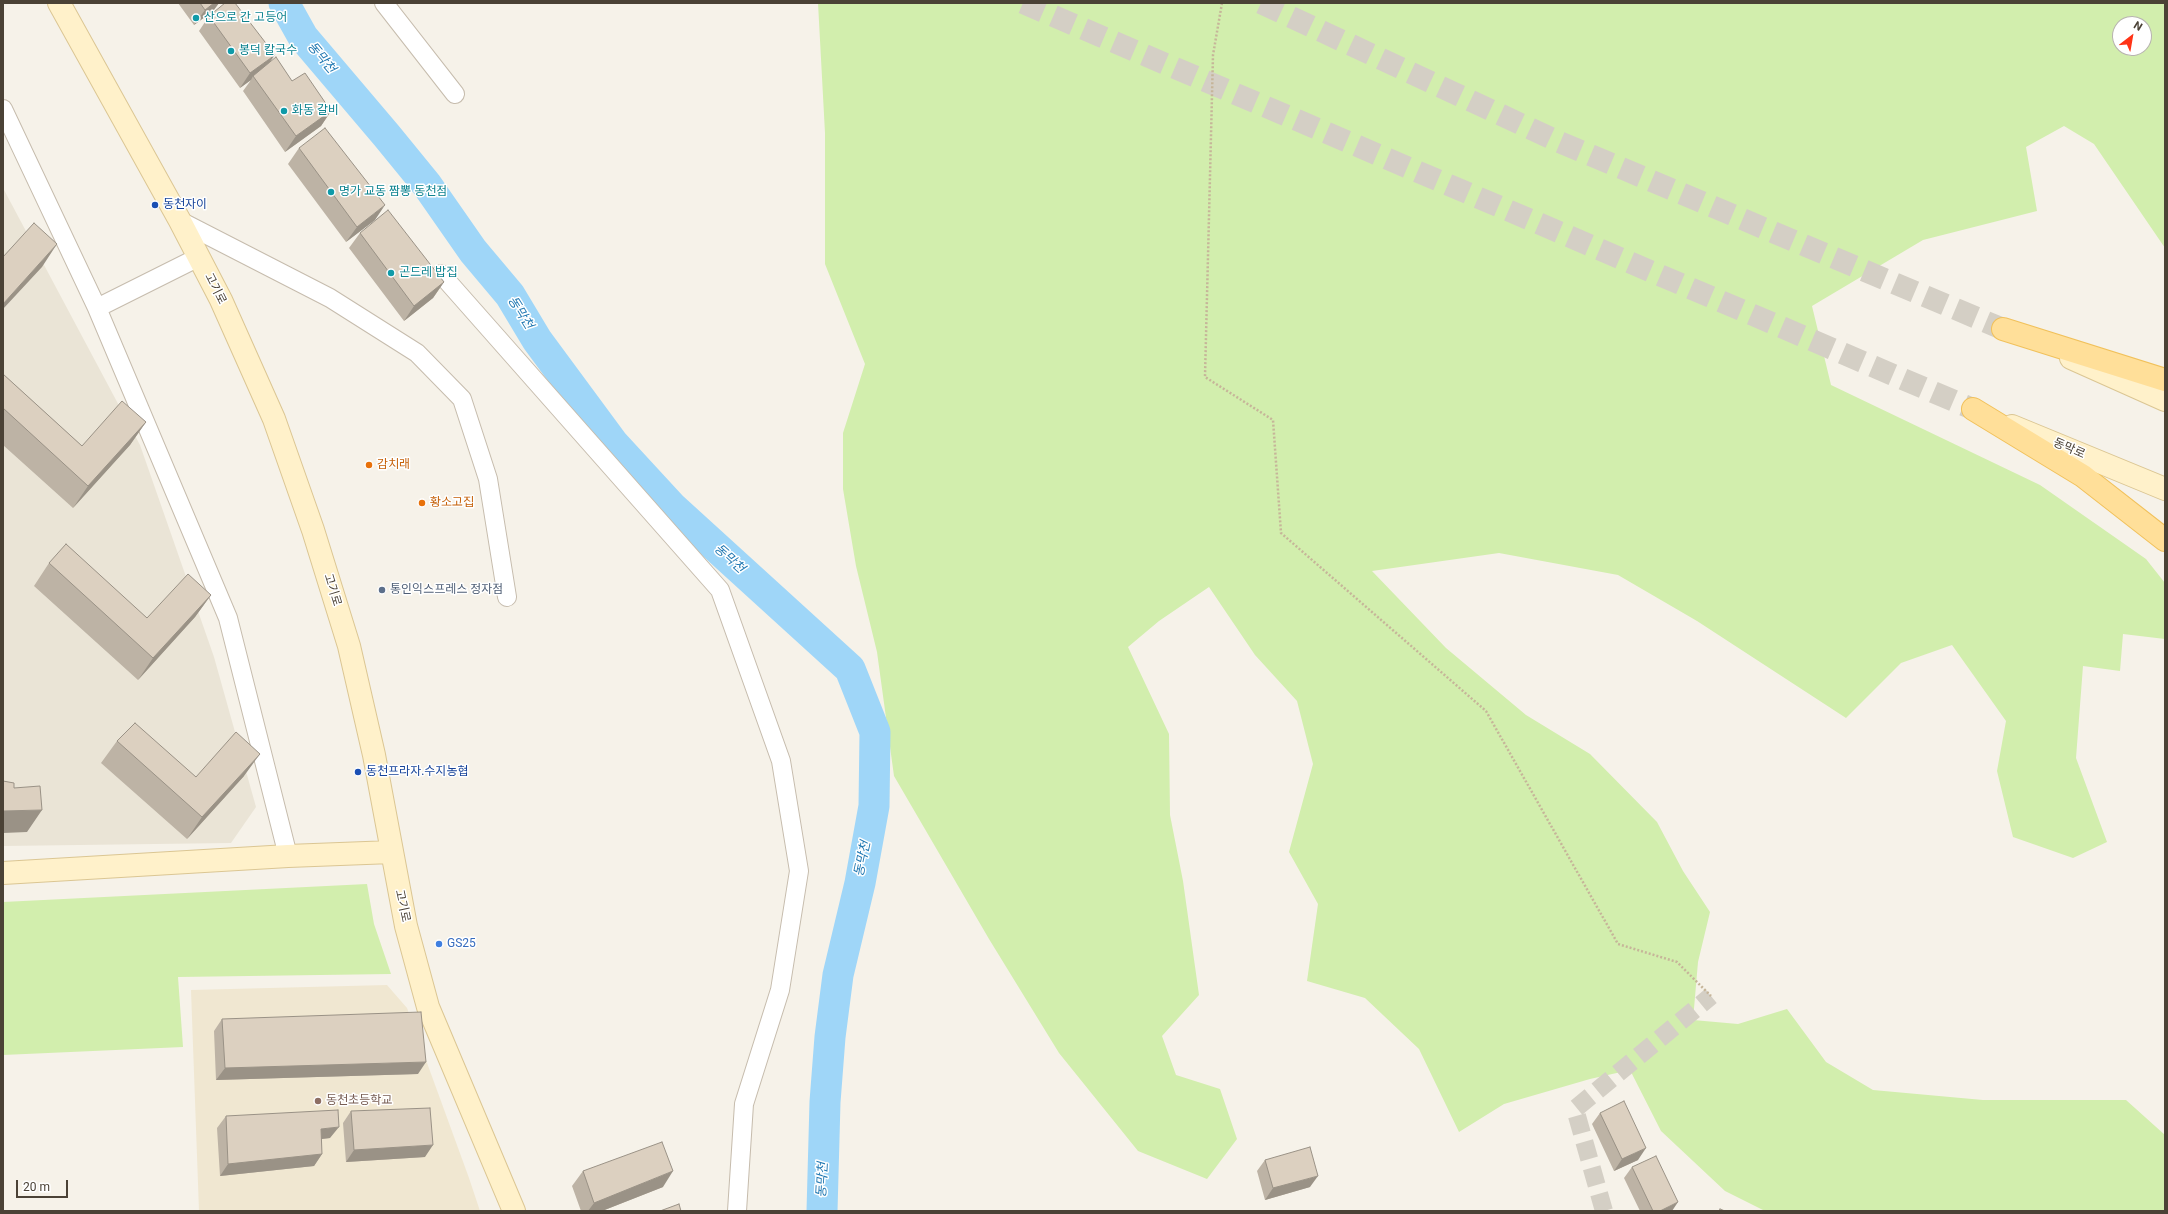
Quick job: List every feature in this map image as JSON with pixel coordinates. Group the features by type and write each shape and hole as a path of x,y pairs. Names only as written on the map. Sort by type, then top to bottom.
{"main road":[{"path":"2003,329 2165,380"},
{"path":"1973,409 2083,476 2162,538"}],"street":[{"name":"고기로","path":"59,3 180,221 199,257 258,380 311,524 352,661 374,755 406,926 428,1007 514,1211"},
{"path":"384,3 455,94"},
{"path":"3,109 97,308 228,618 288,856"},
{"path":"180,221 330,298 418,353 462,399 488,479 506,596"},
{"path":"97,308 199,257"},
{"path":"440,274 720,590 781,761 799,871 780,990 744,1104 737,1211"},
{"path":"2003,329 2165,400"},
{"name":"동막로","path":"1973,409 2165,489"},
{"path":"3,874 288,856 392,852"}],"path":[{"path":"1222,3 1213,55 1204,376 1273,420 1281,533 1486,711 1618,944 1677,962 1711,996"}],"shaded area":[{"path":"3,188 140,445 214,657 256,807 231,843 3,846"},
{"name":"동천초등학교","path":"387,985 407,1008 480,1211 199,1211 191,990"}],"green space":[{"path":"818,3 2165,3 2165,248 2094,144 2064,126 2026,147 2037,211 1923,240 1812,306 1831,385 2040,485 2146,559 2165,583 2165,639 2123,634 2120,671 2083,666 2076,758 2107,842 2073,858 2013,837 1997,771 2006,721 1952,645 1901,663 1846,718 1697,621 1618,575 1499,553 1372,571 1446,648 1526,715 1590,754 1657,822 1683,871 1710,912 1698,962 1693,1020 1738,1024 1787,1009 1826,1062 1873,1090 1983,1100 2126,1100 2165,1135 2165,1211 1765,1211 1725,1191 1661,1131 1630,1070 1590,1079 1504,1104 1459,1132 1419,1049 1365,998 1307,981 1318,904 1289,852 1313,764 1297,701 1255,655 1209,587 1159,621 1128,647 1169,734 1170,815 1183,881 1199,995 1162,1036 1176,1075 1220,1089 1237,1139 1207,1179 1138,1151 1059,1053 989,939 894,776 877,652 856,566 843,489 843,433 865,364 825,264 825,133"},
{"path":"367,884 374,924 391,974 178,977 183,1047 3,1055 3,902"}],"building":[{"path":"200,3 214,3 205,10"},
{"path":"225,3 235,3 275,55 250,73 209,16"},
{"path":"276,57 292,81 305,73 331,111 296,136 253,76"},
{"path":"325,128 385,205 357,227 299,148"},
{"path":"388,210 444,282 414,306 360,233"},
{"path":"34,223 57,244 3,304 3,257"},
{"path":"3,374 82,446 122,401 146,422 88,486 3,408"},
{"path":"66,544 147,618 188,574 211,595 153,658 49,563"},
{"path":"135,723 196,777 236,732 260,754 202,817 117,741"},
{"path":"3,781 14,783 14,788 40,786 42,810 3,811"},
{"path":"421,1012 426,1062 225,1068 222,1019"},
{"path":"1624,1101 1646,1148 1622,1159 1600,1113"},
{"path":"430,1108 433,1145 354,1150 351,1111"},
{"path":"338,1110 339,1127 321,1129 322,1154 228,1164 226,1116"},
{"path":"662,1142 673,1171 594,1203 583,1171"},
{"path":"1310,1147 1318,1176 1273,1188 1265,1160"},
{"path":"1656,1156 1678,1202 1660,1211 1653,1211 1632,1167"},
{"path":"679,1204 681,1211 660,1211"}],"waterway":[{"name":"동막천","path":"284,3 303,37 427,185 473,251 510,295 537,340 613,443 672,507 850,669 875,732 874,806 860,883 838,975 830,1037 825,1102 822,1211"}],"tunnel":[{"path":"1023,3 1973,409"},
{"path":"1261,3 1557,141 2003,329"},
{"path":"1604,1211 1575,1109 1711,996"}],"place":[{"name":"산으로 간 고등어","path":"196,18"},
{"name":"봉덕 칼국수","path":"231,51"},
{"name":"화동 갈비","path":"284,111"},
{"name":"명가 교동 짬뽕 동천점","path":"331,192"},
{"name":"동천자이","path":"155,205"},
{"name":"곤드레 밥집","path":"391,273"},
{"name":"감치래","path":"369,465"},
{"name":"황소고집","path":"422,503"},
{"name":"통인익스프레스 정자점","path":"382,590"},
{"name":"동천프라자.수지농협","path":"358,772"},
{"name":"GS25","path":"439,944"},
{"name":"동천초등학교","path":"318,1101"}]}
